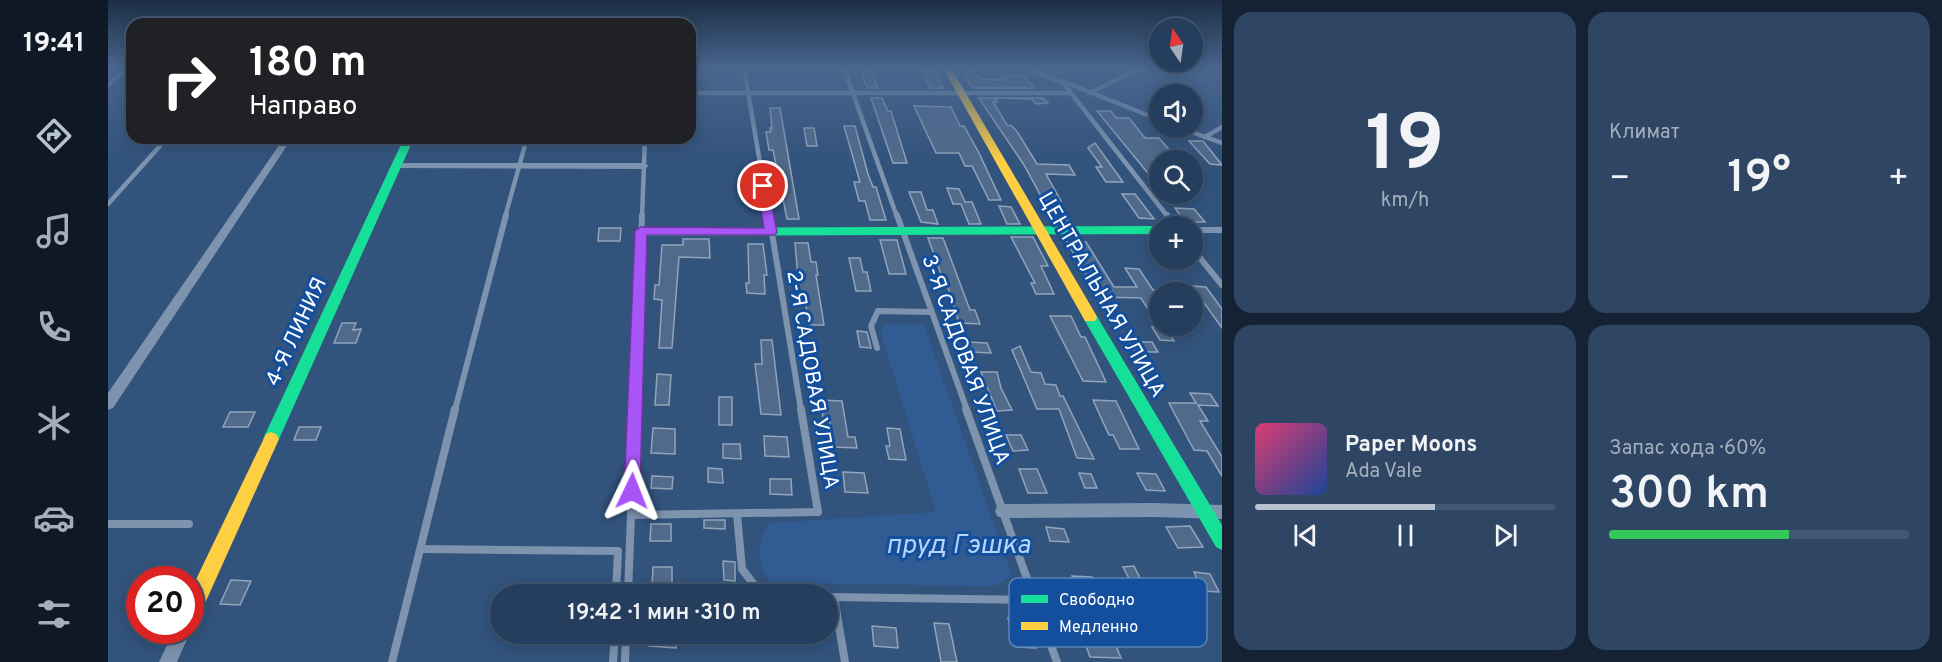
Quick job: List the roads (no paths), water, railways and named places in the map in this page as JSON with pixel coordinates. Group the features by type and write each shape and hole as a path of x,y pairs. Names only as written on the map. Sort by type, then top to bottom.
{"street":[{"name":"ЦЕНТРАЛЬНАЯ УЛИЦА","path":"964,99 1222,541"},
{"path":"108,404 284,144"},
{"name":"4-Я ЛИНИЯ","path":"204,585 406,144"},
{"path":"396,166 644,166"},
{"path":"641,231 1149,230"},
{"path":"1203,230 1222,230"},
{"path":"1002,511 1222,512"},
{"path":"168,662 176,644"}],"lane":[{"name":"2-Я САДОВАЯ УЛИЦА","path":"631,515 818,512 748,99"},
{"name":"3-Я САДОВАЯ УЛИЦА","path":"856,99 1025,578"},
{"path":"1075,99 1167,216"},
{"path":"1104,99 1149,116"},
{"path":"1205,137 1222,127"},
{"path":"1205,137 1222,143"},
{"path":"108,204 162,144"},
{"path":"392,662 479,313 526,144"},
{"path":"628,584 645,144"},
{"path":"1203,262 1222,285"},
{"path":"877,348 871,326 878,311 930,312"},
{"path":"737,513 742,569 753,584"},
{"path":"108,524 189,524"},
{"path":"421,549 618,551 616,584"},
{"path":"838,597 1009,600"},
{"path":"838,630 845,662"},
{"path":"613,662 614,644"},
{"path":"625,662 626,644"},
{"name":"3-Я САДОВАЯ УЛИЦА","path":"1051,647 1057,662"}],"water":[{"name":"пруд Гэшка","path":"885,324 924,325 1012,576 995,586 770,583 762,568 760,545 770,523 936,512 881,334"}]}
